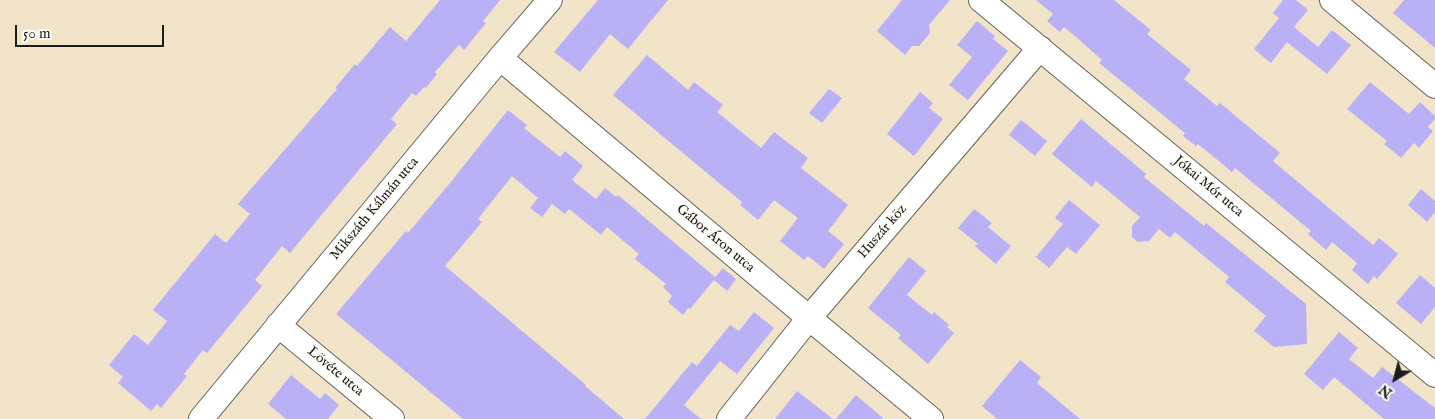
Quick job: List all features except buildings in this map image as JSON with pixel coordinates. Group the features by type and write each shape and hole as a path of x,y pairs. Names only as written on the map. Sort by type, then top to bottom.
{"street":[{"name":"Mikszáth Kálmán utca","path":"201,419 550,0"},
{"name":"Jókai Mór utca","path":"981,0 1435,375"},
{"path":"1332,0 1435,86"},
{"name":"Huszár köz","path":"729,419 809,318 1040,48"},
{"name":"Gábor Áron utca","path":"500,58 932,419"},
{"name":"Lövéte utca","path":"278,325 392,419"}]}
